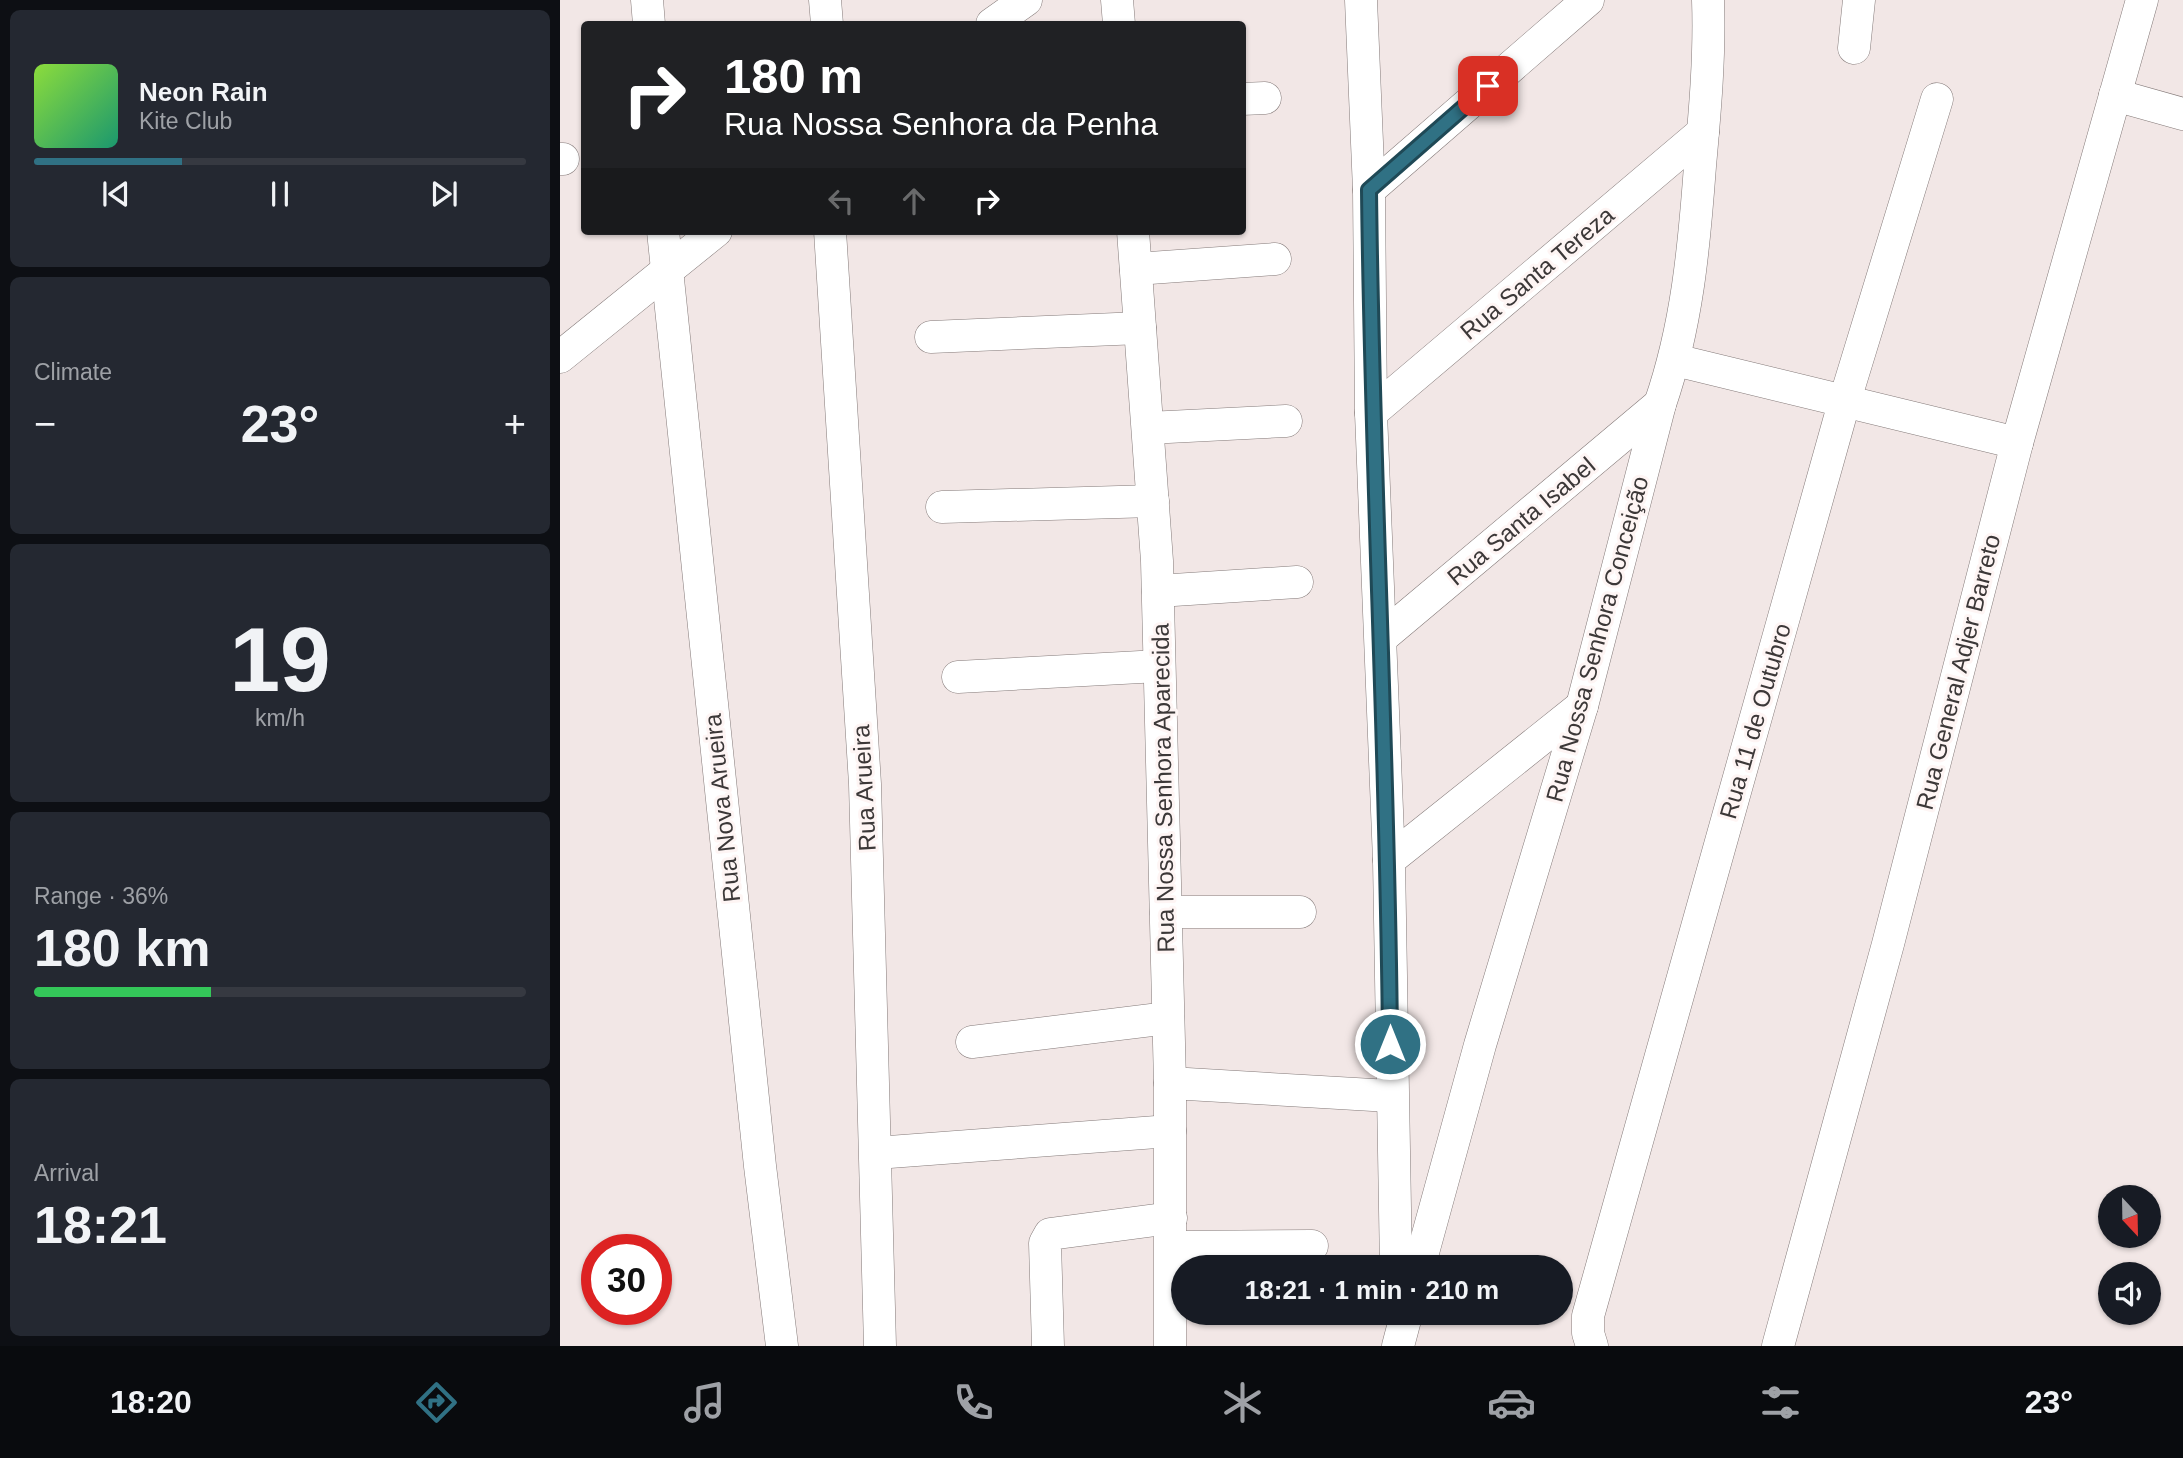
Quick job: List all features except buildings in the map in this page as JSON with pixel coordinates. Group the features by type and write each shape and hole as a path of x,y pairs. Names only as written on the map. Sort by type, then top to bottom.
{"street":[{"path":"648,0 649,21"},
{"path":"825,0 827,21"},
{"path":"995,15 1026,0"},
{"path":"1117,0 1119,21"},
{"path":"1361,0 1369,190 1371,413 1389,860 1390,1096 1396,1255"},
{"path":"1369,190 1588,0"},
{"name":"Rua Nossa Senhora Conceição","path":"1422,1255 1480,1045 1582,706 1660,404 1675,360 1691,274 1703,132 1708,0"},
{"path":"1854,48 1859,0"},
{"name":"Rua General Adjer Barreto","path":"1778,1346 1892,931 2017,443 2142,0"},
{"path":"2115,95 2183,114"},
{"name":"Rua 11 de Outubro","path":"1592,1346 1588,1316 1844,403 1937,99"},
{"name":"Rua Santa Tereza","path":"1371,413 1703,132"},
{"name":"Rua Nova Arueira","path":"663,235 782,1346"},
{"path":"560,357 711,235"},
{"name":"Rua Arueira","path":"830,235 865,784 880,1346"},
{"name":"Rua Nossa Senhora Aparecida","path":"1133,235 1158,592 1170,1083 1170,1346"},
{"path":"1136,269 1275,259"},
{"path":"932,337 1140,328"},
{"path":"1675,360 2017,443"},
{"name":"Rua Santa Isabel","path":"1381,638 1660,404"},
{"path":"1148,428 1286,421"},
{"path":"942,507 1153,501"},
{"path":"1158,592 1297,582"},
{"path":"958,677 1159,666"},
{"path":"1389,860 1582,706"},
{"path":"1166,912 1300,912"},
{"path":"972,1042 1168,1018"},
{"path":"1170,1083 1390,1096"},
{"path":"876,1153 1170,1130"},
{"path":"1048,1346 1045,1243 1050,1234 1171,1233 1312,1246"},
{"path":"1397,1325 1398,1345"},
{"path":"1398,1345 1403,1325"}],"route":[{"path":"1390,1044 1389,860 1371,413 1369,190 1488,86"}]}
